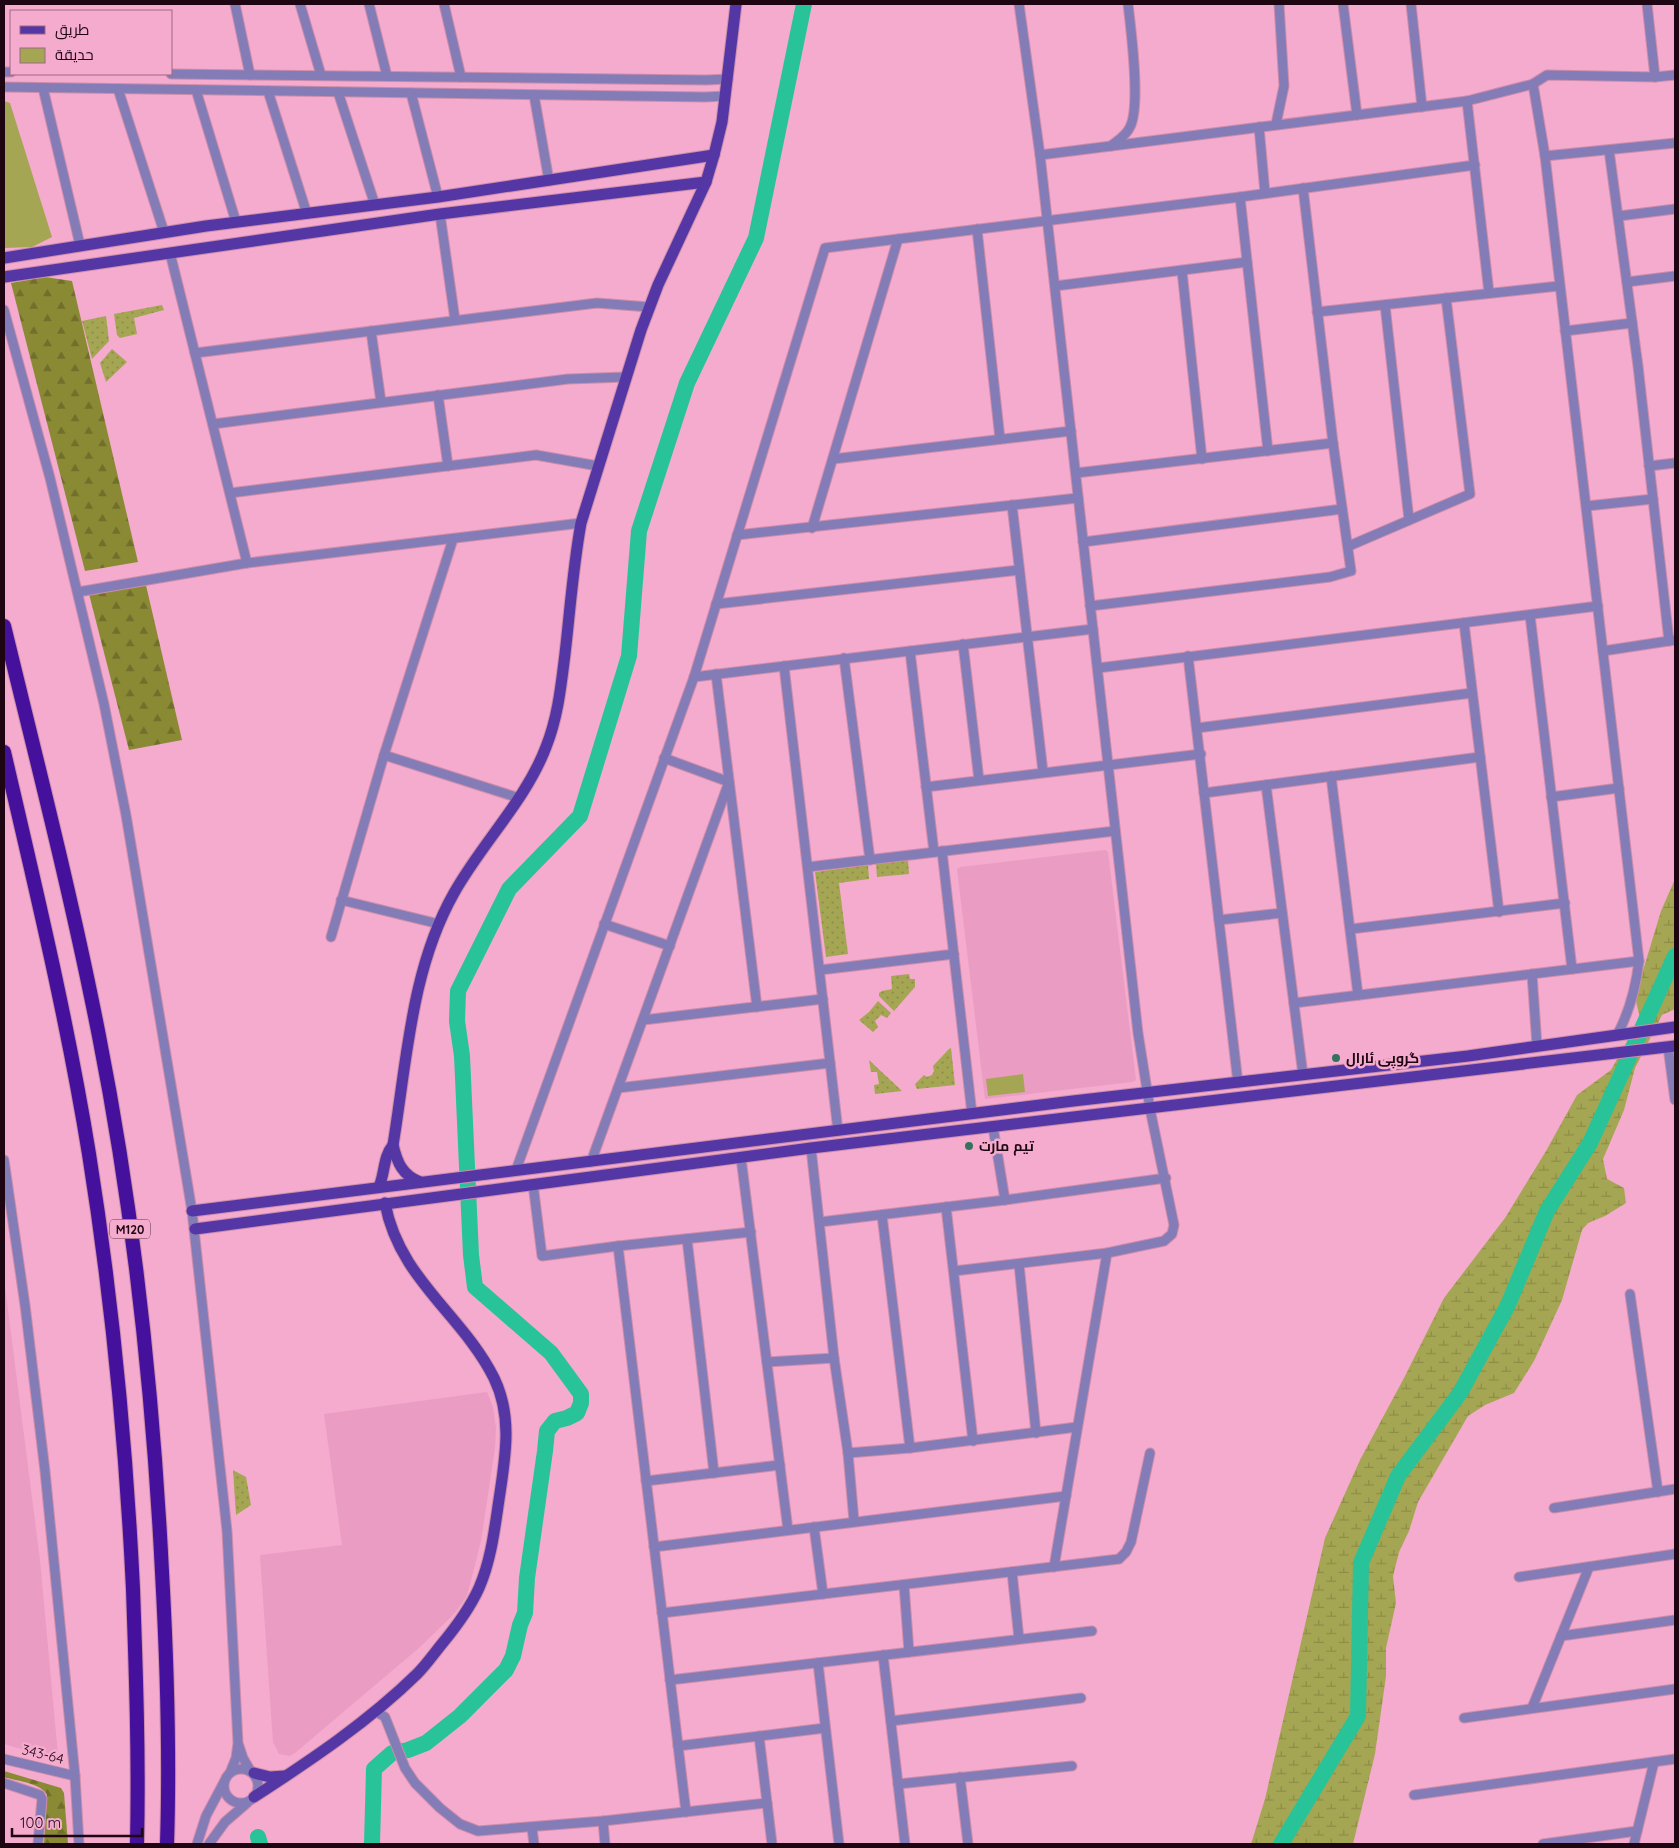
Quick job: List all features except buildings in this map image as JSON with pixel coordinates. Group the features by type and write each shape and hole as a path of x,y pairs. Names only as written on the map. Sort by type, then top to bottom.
{"highway":[{"name":"M120","path":"4,626 70,894 116,1131 136,1269 150,1396 159,1512 167,1716 167,1844"},
{"name":"M120","path":"4,752 60,996 89,1155 116,1358 130,1519 138,1747 137,1844"}],"main road":[{"path":"420,1182 401,1168 397,1162 394,1144 418,990 426,956 438,924 471,864 519,798 546,747 555,719 560,690 577,550 582,524 598,466 649,307 706,182 714,155 728,78 736,4"},
{"path":"4,258 164,232 438,197 714,155"},
{"path":"4,277 440,214 706,182"},
{"path":"206,226 210,247"},
{"path":"192,1211 487,1173 1303,1075 1670,1028"},
{"path":"195,1229 811,1148 1672,1047"},
{"path":"379,1187 388,1152 394,1144"},
{"path":"510,1187 516,1170"},
{"path":"252,1799 376,1712 418,1673 458,1625 478,1589 491,1549 507,1443 505,1410 495,1379 470,1340 410,1265 394,1236 385,1203"},
{"path":"252,1772 270,1777 289,1774"}],"street":[{"path":"235,4 250,75"},
{"path":"300,4 321,75"},
{"path":"369,4 387,76"},
{"path":"444,4 461,77"},
{"path":"954,1271 1107,1254 1164,1240 1172,1234 1174,1225 1166,1178 1150,1108 1138,1033 1048,220 1019,4"},
{"path":"1110,146 1126,134 1134,116 1134,56 1128,4"},
{"path":"1276,124 1284,86 1279,4"},
{"path":"1343,4 1357,115"},
{"path":"1411,4 1422,107"},
{"path":"1647,4 1655,77"},
{"path":"172,74 706,80 728,78"},
{"path":"1040,155 1467,101 1533,84 1547,75 1655,77 1675,75"},
{"path":"705,97 710,88 706,80"},
{"path":"1533,84 1545,156 1640,961 1638,976 1620,1035"},
{"path":"4,87 725,96"},
{"path":"43,88 80,245"},
{"path":"118,89 164,232"},
{"path":"196,90 236,222"},
{"path":"268,91 307,214"},
{"path":"338,92 375,205"},
{"path":"411,93 438,197"},
{"path":"534,94 549,181"},
{"path":"1467,101 1489,293"},
{"path":"1259,127 1265,193"},
{"path":"1545,156 1675,142"},
{"path":"1603,652 1672,641 1610,150"},
{"path":"516,1170 694,677 825,248 1240,197 1475,165"},
{"path":"1090,606 1330,577 1351,570 1333,443 1303,188"},
{"path":"1240,197 1268,451"},
{"path":"1619,216 1675,209"},
{"path":"440,214 455,320"},
{"path":"977,229 1000,439"},
{"path":"812,528 898,239"},
{"path":"170,253 247,562"},
{"path":"1055,286 1247,262"},
{"path":"1182,271 1202,458"},
{"path":"1627,282 1675,276"},
{"path":"1317,312 1559,286"},
{"path":"1349,546 1470,494 1446,298"},
{"path":"195,353 597,303 649,307"},
{"path":"1385,305 1409,520"},
{"path":"4,310 50,478 104,704 126,815 195,1229 227,1531 238,1744 236,1758 212,1803 197,1844"},
{"path":"1565,331 1632,323"},
{"path":"371,331 381,402"},
{"path":"213,424 568,379 626,377"},
{"path":"438,395 448,466"},
{"path":"833,459 1071,431"},
{"path":"1076,473 1333,443"},
{"path":"230,493 536,454 598,466"},
{"path":"1650,466 1675,463"},
{"path":"737,535 1078,498"},
{"path":"1587,506 1653,498"},
{"path":"1012,505 1044,772"},
{"path":"1083,542 1342,509"},
{"path":"78,592 247,562 582,524"},
{"path":"331,937 384,756 453,539"},
{"path":"716,604 1019,570"},
{"path":"1098,668 1598,606"},
{"path":"1530,615 1572,970"},
{"path":"1464,623 1499,912"},
{"path":"694,677 1093,629"},
{"path":"963,644 979,780"},
{"path":"910,651 926,787 954,954 972,1114"},
{"path":"1188,656 1201,754 1238,1083"},
{"path":"844,658 870,860"},
{"path":"784,666 838,1131"},
{"path":"716,674 757,1007"},
{"path":"1197,728 1472,693"},
{"path":"926,787 1201,754"},
{"path":"384,756 519,798"},
{"path":"1204,793 1480,757"},
{"path":"664,758 729,782"},
{"path":"1331,776 1358,995"},
{"path":"591,1162 729,782"},
{"path":"1266,786 1303,1075"},
{"path":"1552,797 1619,788"},
{"path":"808,867 1115,832"},
{"path":"341,900 438,924"},
{"path":"1350,929 1565,904"},
{"path":"1219,920 1282,913"},
{"path":"604,924 670,946"},
{"path":"820,970 954,954"},
{"path":"1294,1003 1640,961"},
{"path":"1532,974 1537,1046"},
{"path":"643,1020 823,999"},
{"path":"1672,1047 1675,1100"},
{"path":"618,1088 830,1063"},
{"path":"993,1126 1005,1200"},
{"path":"811,1148 834,1358 848,1453 854,1521"},
{"path":"741,1158 788,1530"},
{"path":"4,1160 26,1315 45,1471 59,1629 75,1776 79,1844"},
{"path":"820,1222 1005,1200 1166,1178"},
{"path":"532,1184 542,1256 751,1232"},
{"path":"946,1207 973,1441"},
{"path":"882,1215 910,1448"},
{"path":"688,1239 714,1473"},
{"path":"618,1246 686,1812"},
{"path":"1054,1567 1107,1254"},
{"path":"1019,1264 1036,1433"},
{"path":"1630,1294 1658,1492"},
{"path":"767,1362 834,1358"},
{"path":"848,1453 910,1448 1077,1428"},
{"path":"662,1613 1119,1559 1126,1552 1131,1542 1150,1453"},
{"path":"646,1481 780,1465"},
{"path":"1554,1508 1675,1489"},
{"path":"654,1547 1066,1496"},
{"path":"814,1527 823,1594"},
{"path":"1519,1577 1675,1554"},
{"path":"1532,1708 1589,1567"},
{"path":"1012,1572 1019,1639"},
{"path":"904,1585 910,1652"},
{"path":"1561,1636 1675,1620"},
{"path":"670,1680 1092,1631"},
{"path":"883,1655 905,1844"},
{"path":"818,1663 839,1844"},
{"path":"1464,1718 1675,1689"},
{"path":"891,1721 1081,1698"},
{"path":"376,1712 385,1717 405,1768 415,1783 440,1808 460,1824 478,1831 532,1828 766,1803"},
{"path":"678,1746 825,1728"},
{"path":"759,1736 772,1844"},
{"path":"209,1844 225,1822 252,1799 259,1785 243,1758 238,1744"},
{"name":"343-64","path":"4,1758 75,1776"},
{"path":"1414,1795 1675,1759"},
{"path":"1634,1844 1654,1762"},
{"path":"898,1784 1072,1766"},
{"path":"252,1772 239,1768 228,1775 224,1788 229,1798 239,1803 252,1799"},
{"path":"960,1777 968,1844"},
{"path":"4,1783 40,1794 42,1798 38,1844"},
{"path":"602,1821 605,1844"},
{"path":"532,1828 534,1844"},
{"path":"1543,1844 1568,1843 1637,1830"}],"shaded area":[{"path":"1105,850 1108,852 1136,1080 985,1099 957,869 960,867"},
{"path":"4,1279 40,1560 57,1759 4,1744"},
{"path":"487,1392 493,1407 496,1428 495,1448 481,1541 467,1596 454,1614 420,1647 295,1753 290,1756 279,1754 273,1742 260,1555 342,1545 324,1414"}],"green space":[{"path":"4,101 10,103 52,237 32,247 4,248"},
{"path":"45,277 72,281 138,562 85,571 11,283"},
{"path":"162,305 164,310 134,318 137,334 120,338 117,335 114,314"},
{"path":"106,316 109,341 92,359 82,321"},
{"path":"112,349 127,362 106,382 100,363"},
{"path":"145,581 182,740 129,750 89,594"},
{"path":"908,860 909,874 877,877 876,864"},
{"path":"868,865 869,879 839,883 848,954 826,957 815,872"},
{"path":"1675,879 1675,1009 1662,1015 1635,1068 1624,1110 1603,1159 1607,1179 1624,1188 1626,1203 1605,1216 1588,1223 1582,1230 1562,1300 1534,1361 1514,1393 1485,1405 1468,1416 1418,1502 1409,1531 1399,1552 1393,1576 1396,1603 1386,1648 1386,1676 1375,1754 1353,1844 1251,1844 1265,1799 1325,1538 1360,1460 1444,1298 1505,1218 1546,1151 1577,1095 1611,1070 1640,1018 1635,997 1661,911"},
{"path":"909,974 910,979 915,979 915,987 894,1011 879,996 879,993 892,989 891,976"},
{"path":"878,1001 891,1013 887,1018 881,1015 875,1021 878,1027 873,1032 859,1020"},
{"path":"951,1048 955,1085 917,1089 915,1084 924,1075 927,1077 932,1075 934,1071 933,1066"},
{"path":"869,1060 902,1091 875,1094 874,1085 879,1084 877,1072 871,1072"},
{"path":"1023,1074 1025,1092 988,1096 986,1079"},
{"path":"233,1470 246,1477 251,1505 236,1515"},
{"path":"4,1771 61,1788 64,1793 68,1844 44,1844 47,1795 34,1785 4,1777"}],"waterway":[{"path":"372,1844 374,1769 392,1753 408,1750 426,1743 460,1716 506,1670 513,1656 520,1625 525,1613 527,1578 547,1431 555,1421 577,1413 581,1403 581,1394 551,1353 475,1287 471,1255 462,1056 457,1021 458,991 509,889 580,816 629,656 639,531 687,383 756,238 804,4"},
{"path":"1281,1844 1358,1716 1361,1563 1398,1476 1460,1393 1508,1305 1547,1211 1590,1143 1675,956"},
{"path":"258,1837 260,1844"}],"place":[{"name":"گروپی ئارال","path":"1336,1058"},
{"name":"تیم مارت","path":"969,1146"}]}
